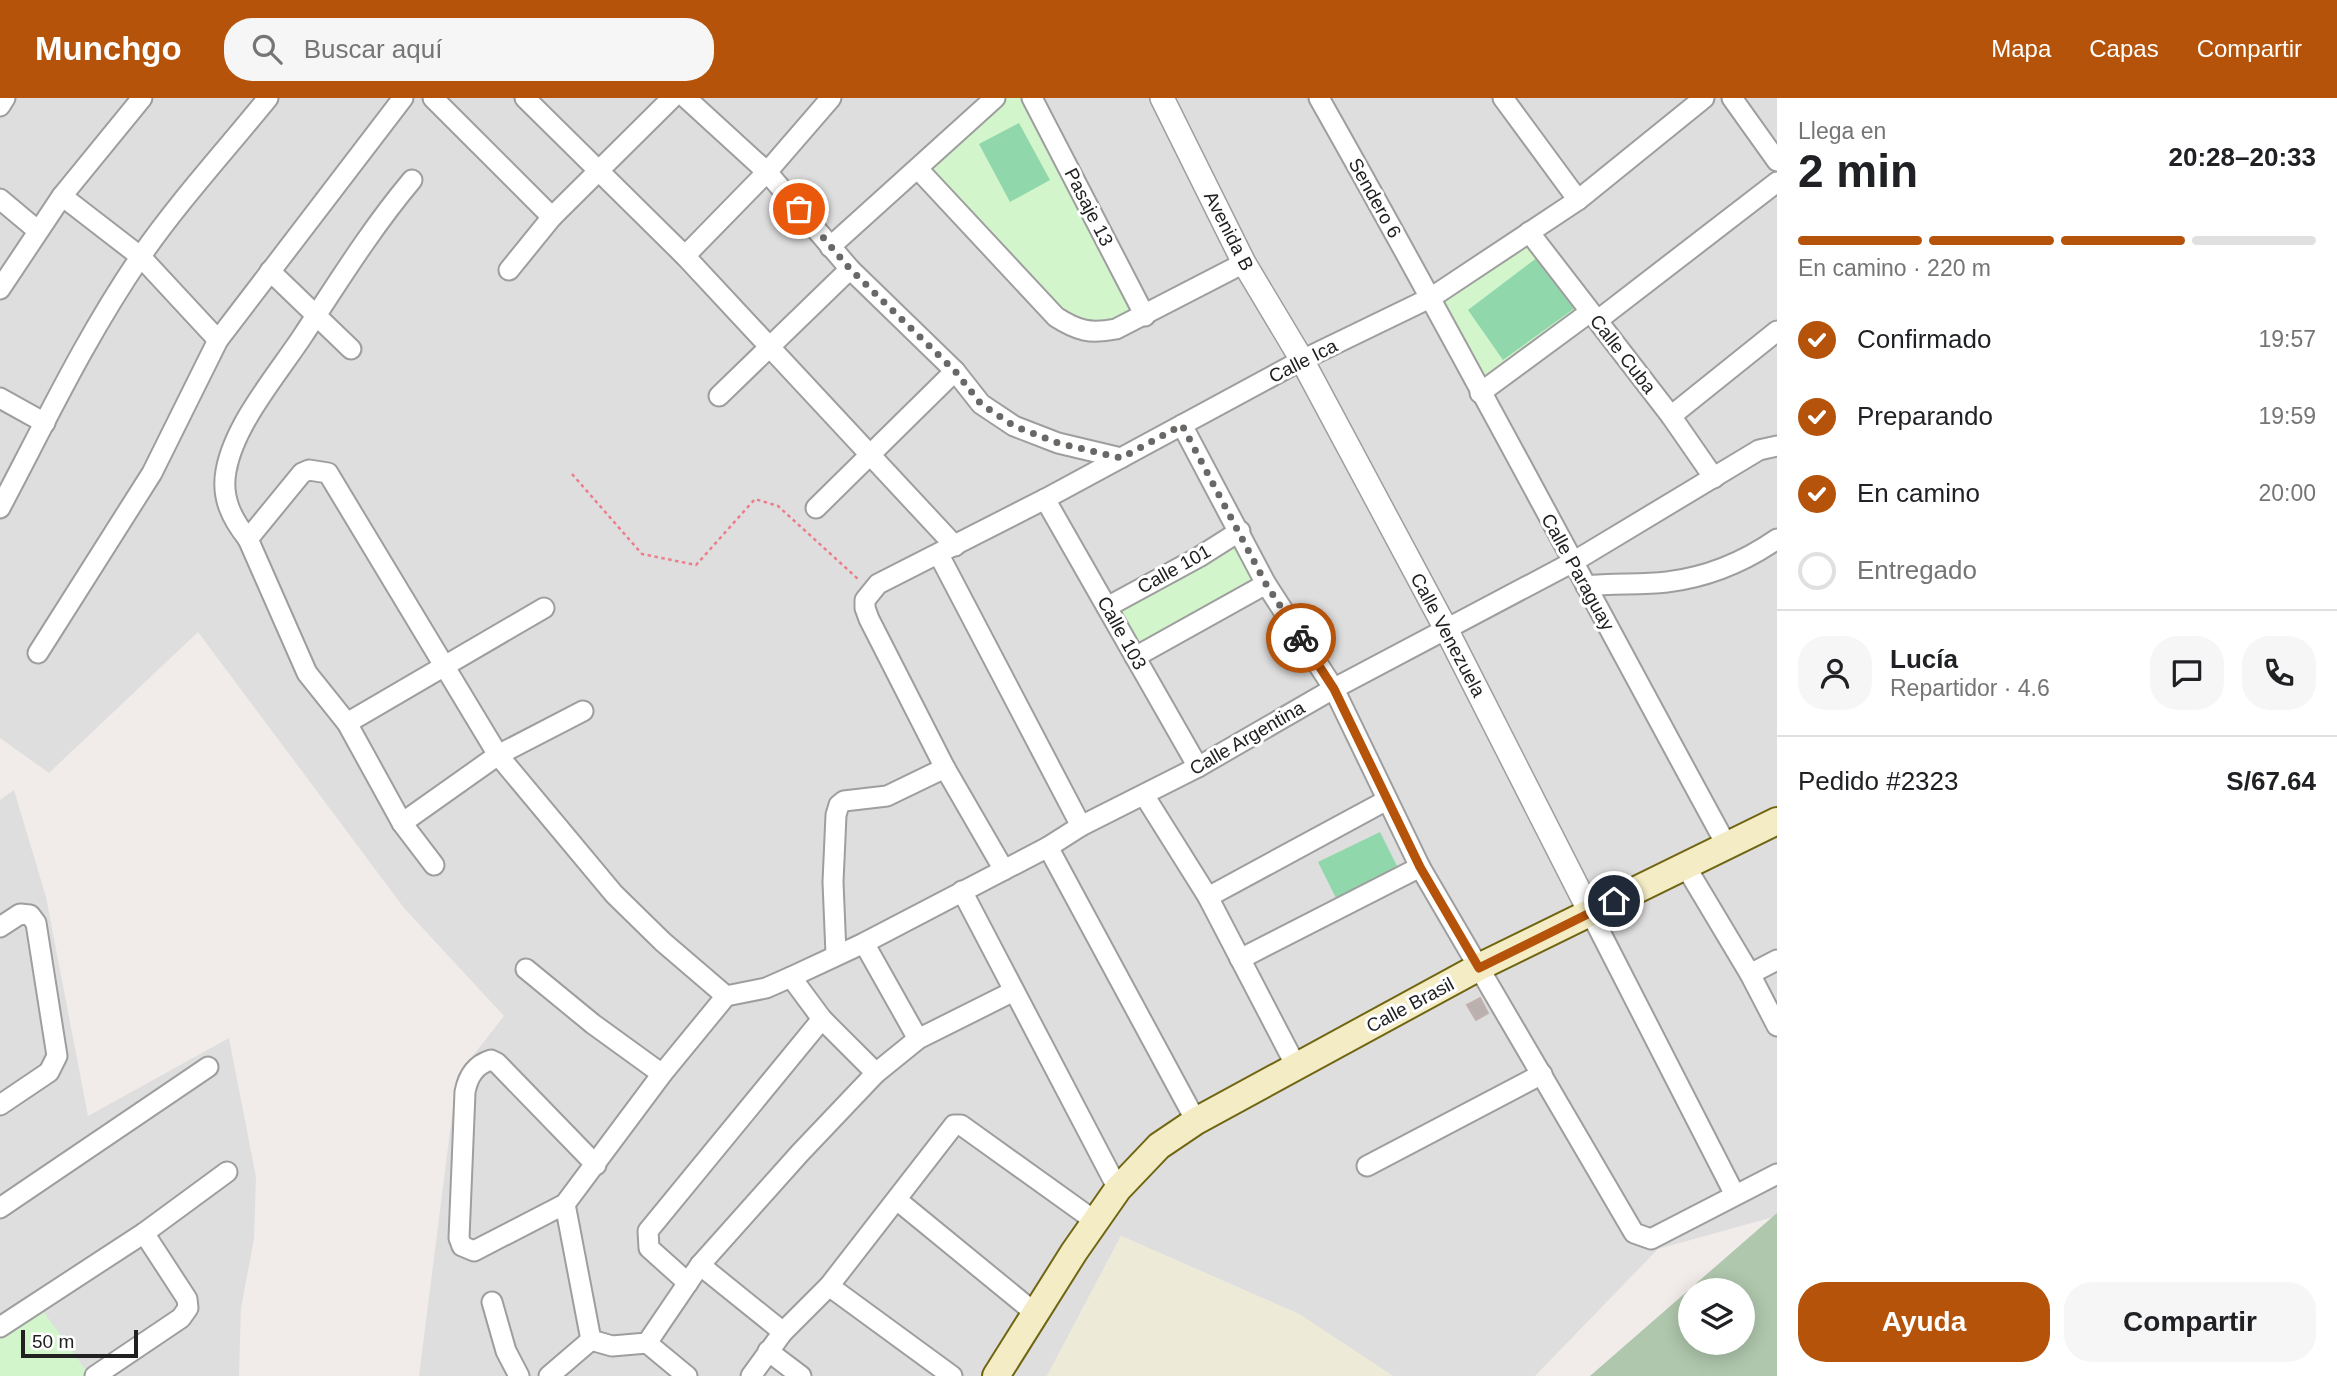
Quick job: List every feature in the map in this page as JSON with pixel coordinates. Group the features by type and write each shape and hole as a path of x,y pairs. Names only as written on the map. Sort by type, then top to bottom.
{"main road":[{"name":"Calle Brasil","path":"996,1376 1095,1221 1118,1189 1159,1146 1196,1121 1479,968 1777,821"}],"street":[{"path":"0,106 5,98"},
{"path":"0,289 62,196 142,98"},
{"path":"0,508 78,358 141,257 204,173 268,98"},
{"path":"38,653 152,473 218,340 403,98"},
{"path":"433,98 552,217"},
{"path":"525,98 685,256 873,455 947,551 1081,827"},
{"path":"509,270 552,217 672,98"},
{"path":"686,98 767,172 850,269 955,371 981,404 1014,426 1058,443 1121,458"},
{"path":"685,256 767,172 831,98"},
{"path":"830,247 995,98"},
{"name":"Pasaje 13","path":"1032,98 1145,316"},
{"name":"Avenida B","path":"1162,98 1244,263 1302,360"},
{"name":"Sendero 6","path":"1319,98 1432,297"},
{"path":"1503,98 1578,200"},
{"name":"Calle Ica","path":"874,588 1302,360 1432,297 1578,200 1704,98"},
{"path":"1732,98 1777,161"},
{"path":"918,169 1056,317 1076,330 1099,332 1116,329 1244,263"},
{"path":"412,180 378,220 251,413 230,454 225,474 225,499 235,523 248,540 307,673 347,723 402,823 434,864"},
{"path":"1480,393 1594,316 1777,182"},
{"path":"62,196 141,257 218,340"},
{"path":"0,199 37,230"},
{"name":"Calle Cuba","path":"1529,232 1671,416 1714,478"},
{"path":"719,396 850,269"},
{"path":"270,271 351,349"},
{"name":"Calle Paraguay","path":"1432,297 1480,393 1727,846"},
{"path":"1671,416 1777,331"},
{"name":"Calle Venezuela","path":"1302,360 1446,629 1590,912"},
{"path":"816,508 873,455 955,371"},
{"path":"0,398 45,424"},
{"path":"1182,425 1266,584 1334,689 1420,867 1634,1233 1651,1239 1777,1174"},
{"name":"Calle Argentina","path":"726,996 766,988 791,977 864,943 1048,847 1081,827 1198,767 1334,689 1573,562 1759,450 1777,446"},
{"path":"248,540 302,473 309,470 328,473 498,755 614,894 663,942 726,996 662,1074 596,1165 565,1204 474,1251 462,1246 459,1238 465,1091 468,1078 483,1062 491,1060 497,1063 596,1165"},
{"name":"Calle 103","path":"1045,499 1198,767"},
{"name":"Calle 101","path":"1107,607 1199,557 1240,531"},
{"path":"1586,586 1666,582 1705,574 1743,559 1777,539"},
{"path":"1135,657 1266,584"},
{"path":"874,588 864,608 945,768 1004,870"},
{"path":"347,723 544,608"},
{"path":"402,823 498,755 583,711"},
{"path":"836,954 833,882 836,815 839,804 844,801 887,796 945,768"},
{"path":"1143,795 1208,897 1296,1066"},
{"path":"1208,897 1387,800"},
{"path":"1048,847 1196,1121"},
{"path":"1240,959 1420,867"},
{"path":"1686,867 1750,974 1777,1026"},
{"path":"962,891 1118,1189"},
{"path":"1590,912 1735,1195"},
{"path":"0,928 20,914 30,915 36,923 57,1056 49,1072 0,1105"},
{"path":"864,943 918,1039"},
{"path":"1750,974 1777,960"},
{"path":"526,969 593,1024 662,1074"},
{"path":"791,977 822,1019 876,1073"},
{"path":"647,1343 700,1265 876,1073 918,1039 1014,991"},
{"path":"688,1283 649,1248 648,1231 822,1019"},
{"path":"0,1208 208,1066"},
{"path":"1367,1166 1542,1074"},
{"path":"751,1376 783,1332 829,1286 954,1125 961,1125 1095,1221"},
{"path":"0,1328 144,1233 227,1172"},
{"path":"897,1200 1035,1313"},
{"path":"565,1204 591,1340"},
{"path":"95,1376 181,1318 188,1308 187,1299 144,1233"},
{"path":"700,1265 783,1332"},
{"path":"829,1286 952,1376"},
{"path":"492,1302 506,1351 519,1376"},
{"path":"591,1340 612,1346 647,1343 687,1376"},
{"path":"549,1376 591,1340"},
{"path":"768,1351 801,1376"}],"path":[{"path":"572,474 642,554 696,565 755,499 778,506 874,588"}],"shaded area":[{"path":"0,98 1777,98 1777,1216 1658,1249 1535,1376 1393,1376 1299,1314 1121,1236 1047,1376 419,1376 457,1076 504,1016 404,908 198,632 49,773 0,738"},
{"path":"14,790 46,897 88,1116 229,1038 256,1177 254,1239 241,1308 239,1376 0,1376 0,800"},
{"path":"1121,1236 1299,1314 1393,1376 1047,1376"}],"green space":[{"path":"1006,98 1020,98 1134,314 1107,326 1078,323 1046,298 929,172"},
{"path":"1019,123 1050,180 1010,202 979,144"},
{"path":"1532,243 1583,311 1483,383 1439,301"},
{"path":"1538,257 1575,308 1503,360 1468,310"},
{"path":"1235,546 1257,585 1140,647 1119,609"},
{"path":"1380,832 1399,870 1337,900 1318,862"},
{"path":"1777,1213 1777,1376 1590,1376 1678,1299 1678,1355 1755,1355 1755,1278 1702,1278"},
{"path":"43,1311 88,1373 83,1376 0,1376 0,1338"}],"building":[{"path":"1480,998 1488,1013 1476,1020 1467,1005"}],"way so far":[{"path":"799,209 850,269 955,371 981,404 1014,426 1058,443 1121,458 1182,425 1266,584 1301,638"}],"route":[{"path":"1301,638 1334,689 1420,867 1479,968 1614,901"}]}
